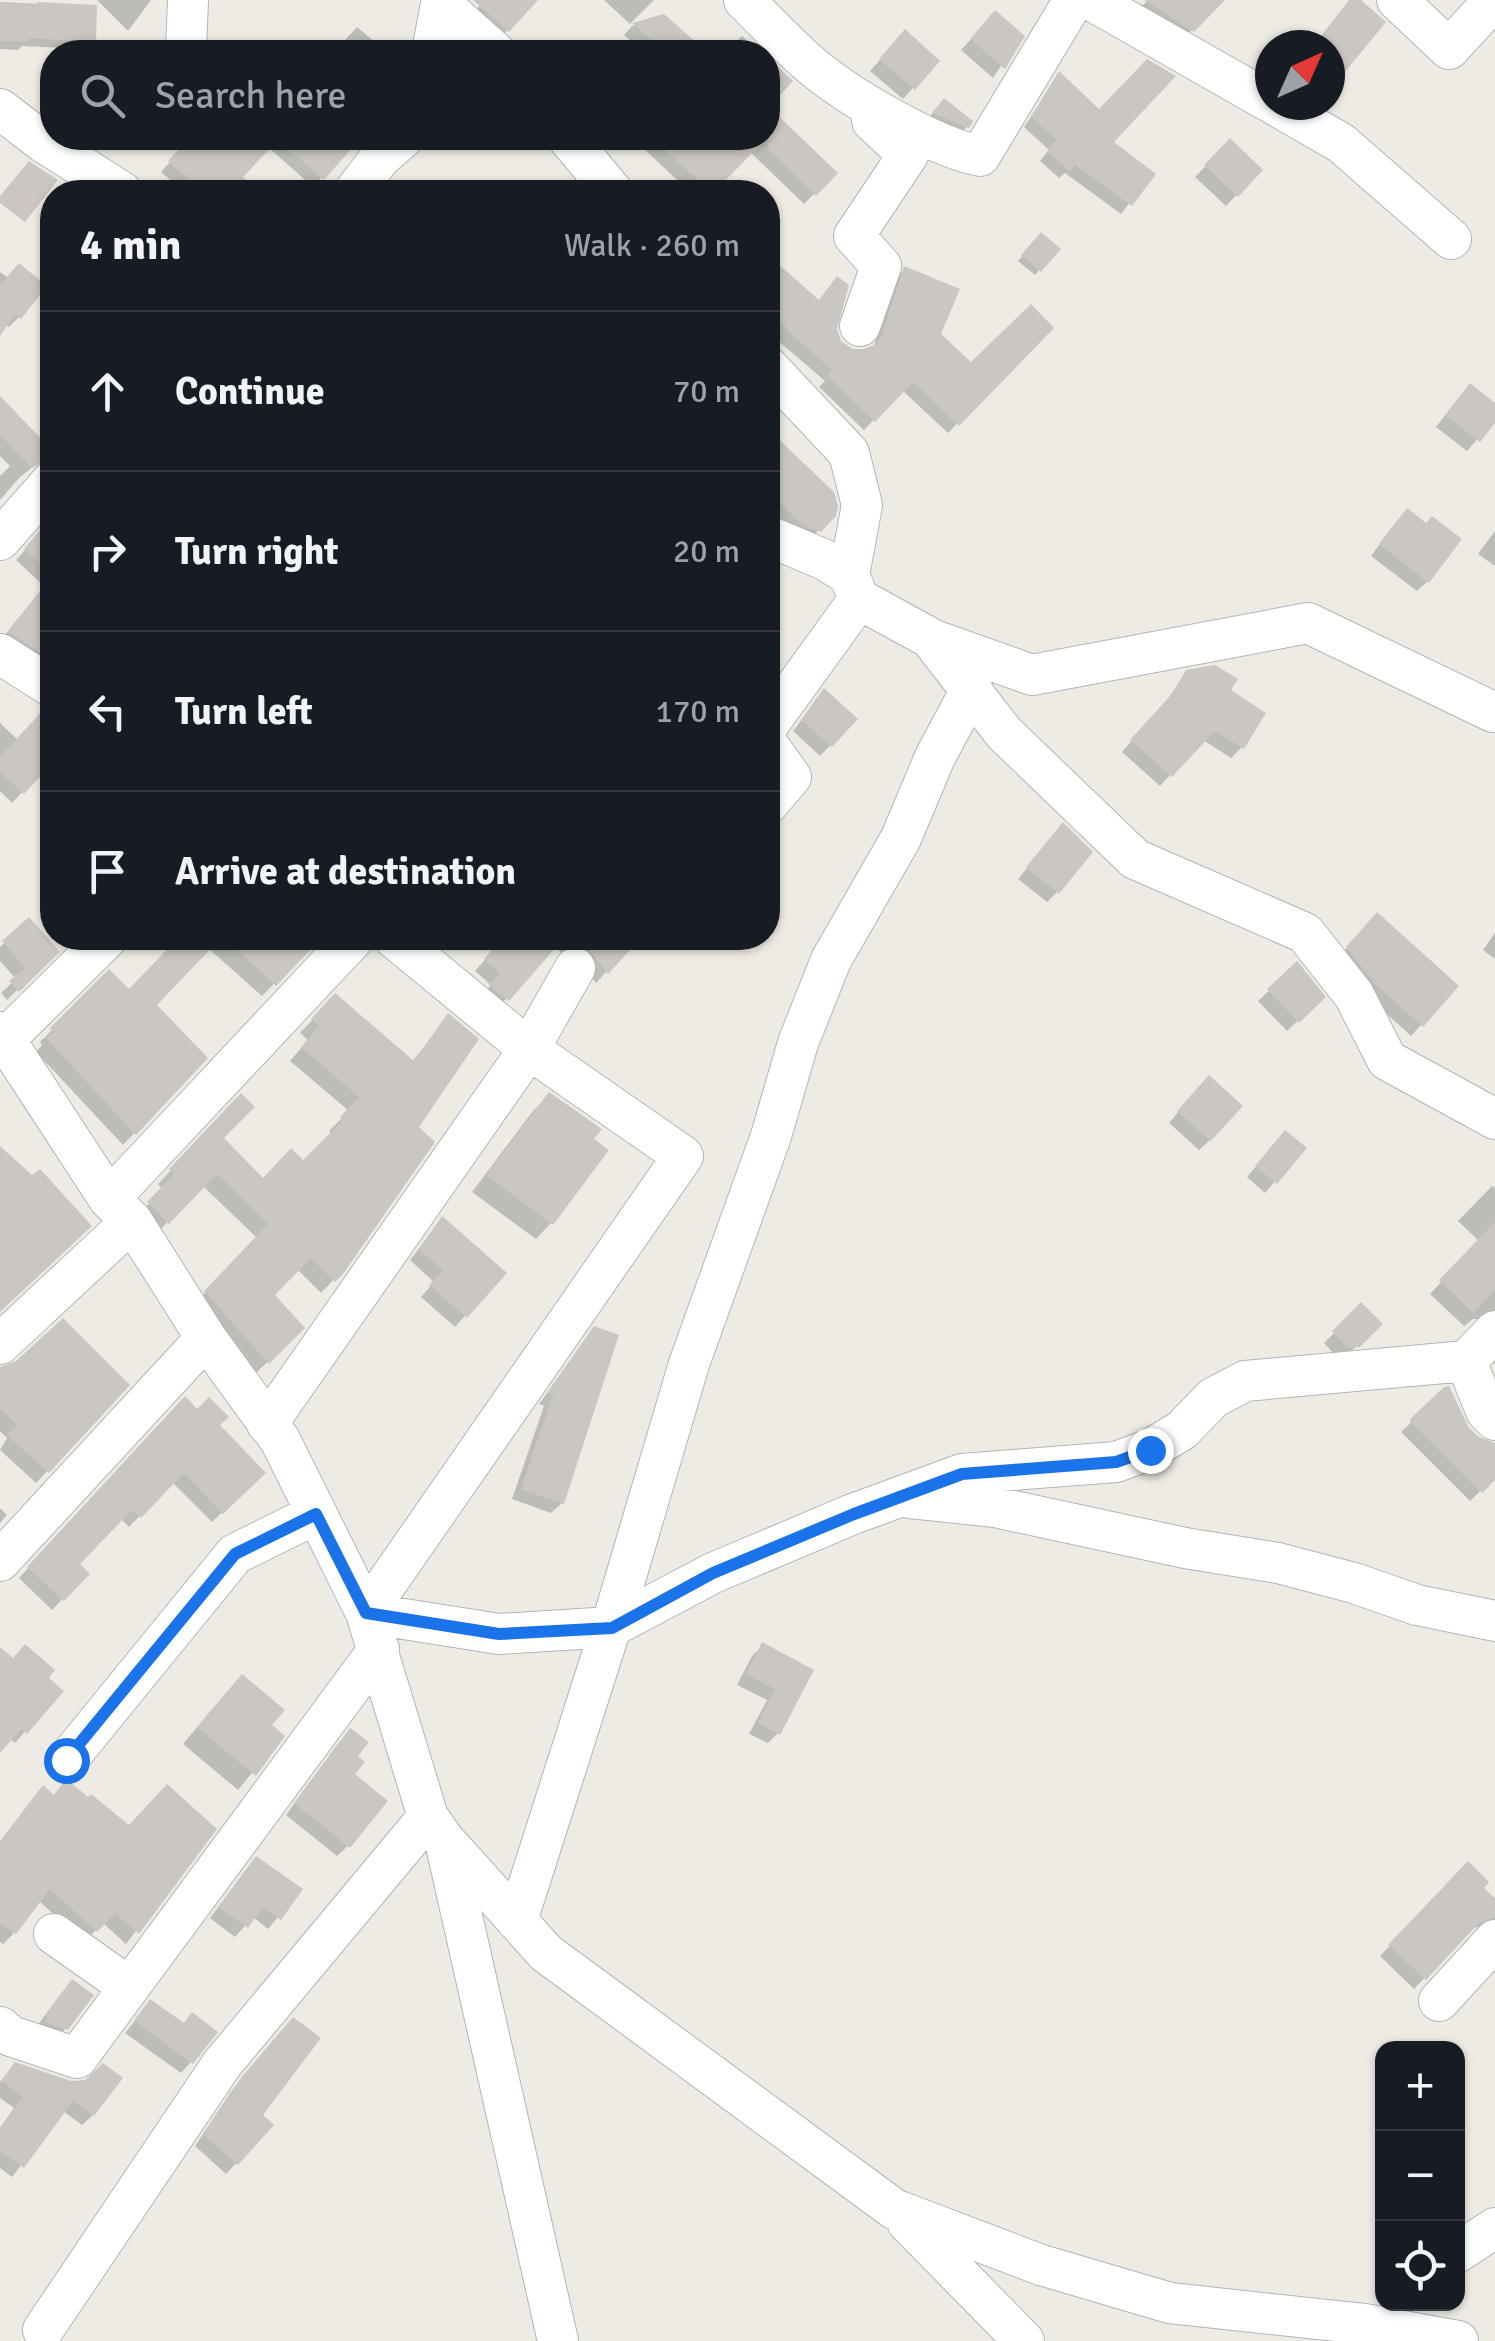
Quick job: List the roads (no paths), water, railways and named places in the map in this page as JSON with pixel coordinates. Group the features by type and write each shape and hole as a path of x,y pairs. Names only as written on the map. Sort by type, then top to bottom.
{"street":[{"path":"186,40 188,0"},
{"path":"744,0 908,154 854,236 881,266 860,326"},
{"path":"806,62 897,121 961,152 980,156 1074,0"},
{"path":"1091,0 1255,94"},
{"path":"1397,0 1449,49 1494,1"},
{"path":"434,40 442,2"},
{"path":"442,2 482,40"},
{"path":"0,109 40,139"},
{"path":"1300,120 1341,143 1451,239"},
{"path":"56,150 103,180"},
{"path":"360,180 375,150"},
{"path":"578,150 603,180"},
{"path":"780,380 849,453 862,505 854,587 780,706"},
{"path":"0,540 40,495"},
{"path":"780,541 825,560 854,587 930,638 1032,675 1308,623 1492,712"},
{"path":"930,638 1004,733 1135,859 1304,933 1354,995 1387,1060 1495,1119"},
{"path":"0,654 40,680"},
{"path":"517,1921 612,1628 690,1364 771,1136 798,1043 831,960 901,838 935,757 972,688"},
{"path":"780,762 791,777 780,790"},
{"path":"95,950 2,1039 280,1440 373,1631 436,1829 558,2341"},
{"path":"0,1344 344,950"},
{"path":"4,2040 77,2058 373,1631 683,1156 529,1049 409,950"},
{"path":"267,1424 529,1049 575,968"},
{"path":"373,1631 499,1634 612,1628 713,1573 962,1474 1116,1462 1150,1450 1182,1430 1214,1398 1245,1381 1466,1361 1495,1331"},
{"path":"0,1560 206,1338"},
{"path":"1466,1361 1486,1411 1495,1420"},
{"path":"901,1497 995,1506 1185,1548 1278,1563 1417,1605 1495,1621"},
{"path":"66,1760 235,1554 316,1514"},
{"path":"436,1829 546,1953 894,2209 1024,2341"},
{"path":"44,2330 222,2064 436,1829"},
{"path":"54,1934 130,1986"},
{"path":"1439,2001 1493,1946"},
{"path":"894,2209 1041,2265 1170,2303 1377,2314 1458,2341"},
{"path":"1465,2247 1495,2228"}]}
